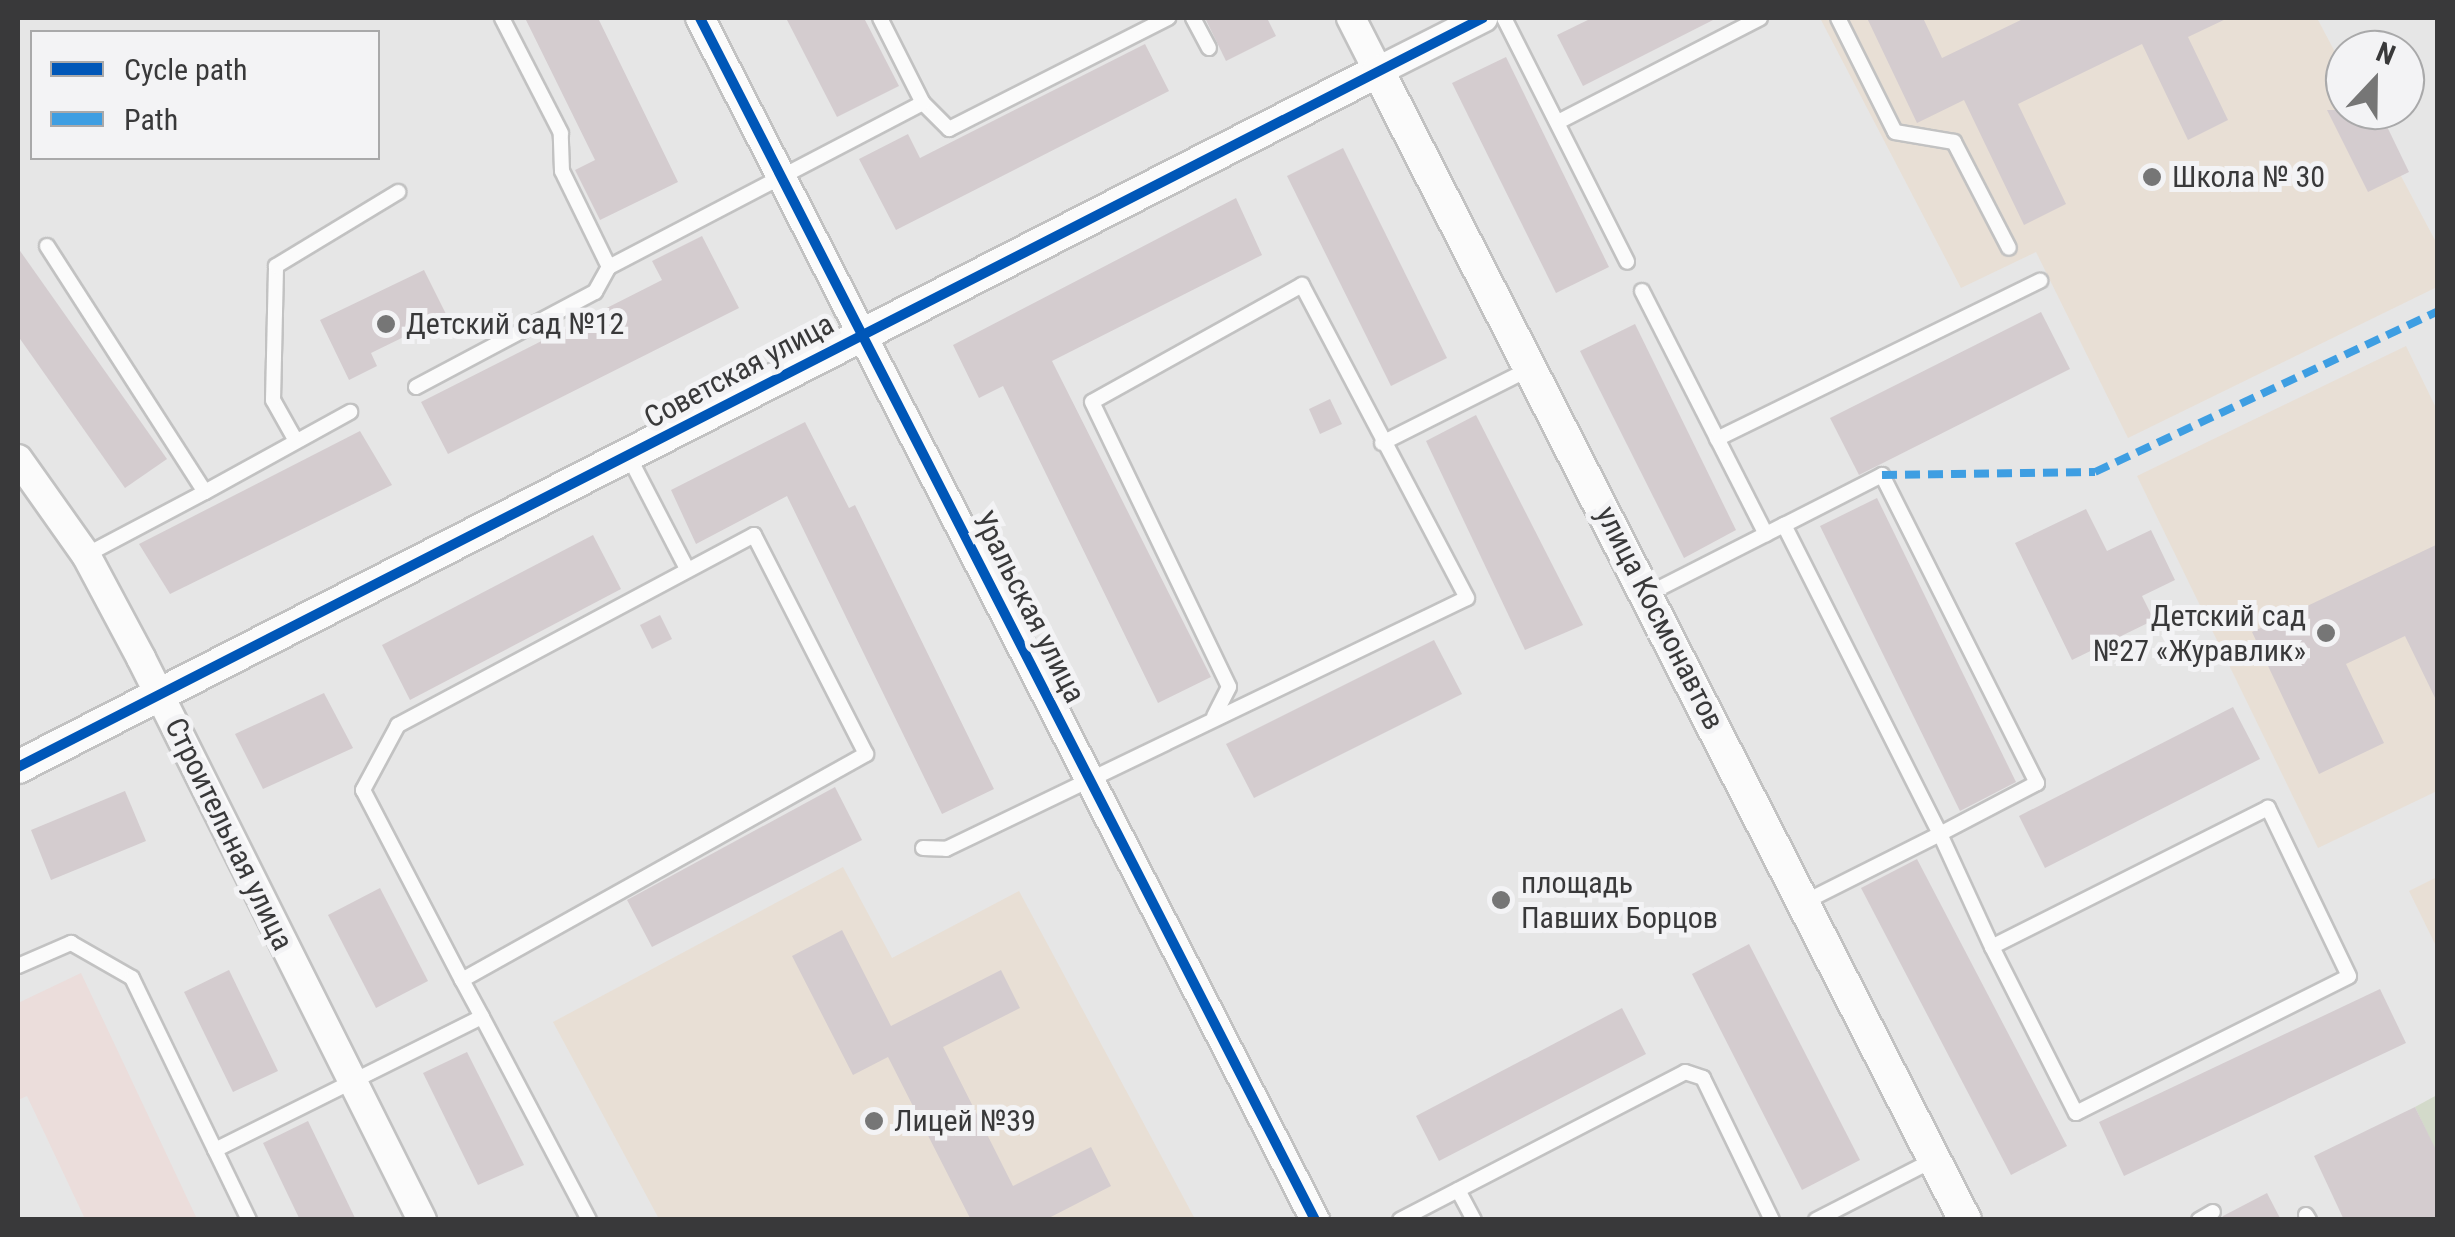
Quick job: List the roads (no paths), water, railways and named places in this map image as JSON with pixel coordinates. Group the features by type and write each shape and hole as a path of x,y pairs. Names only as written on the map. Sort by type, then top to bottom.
{"street":[{"name":"Уральская улица","path":"700,18 1308,1217"},
{"name":"улица Космонавтов","path":"1351,18 1965,1220"},
{"name":"Советская улица","path":"18,767 161,698 1483,18"},
{"name":"Строительная улица","path":"18,458 86,555 422,1220"}],"lane":[{"path":"502,18 562,133 562,170 610,267"},
{"path":"880,18 923,103 949,129 1168,18"},
{"path":"1193,18 1209,48"},
{"path":"1504,18 1627,262"},
{"path":"1558,122 1760,18"},
{"path":"1838,18 1895,132 1954,142 2009,248"},
{"path":"416,387 595,292 610,267 923,103"},
{"path":"296,441 272,400 276,266 398,192"},
{"path":"47,246 206,492"},
{"path":"1717,439 2040,280"},
{"path":"923,848 946,848 1214,716 1467,598 1382,443 1302,284 1092,402 1230,687 1214,716"},
{"path":"1642,291 1766,534"},
{"path":"1382,443 1531,368"},
{"path":"86,555 350,412"},
{"path":"629,457 688,569"},
{"path":"1648,594 1882,475 2036,784 1804,902"},
{"path":"1784,525 1940,834 1992,948 2076,1113 2348,976 2268,808 1992,948"},
{"path":"462,980 866,754 754,534 398,725 363,790 462,980 589,1220"},
{"path":"18,966 71,943 132,978 250,1220"},
{"path":"215,1150 482,1017"},
{"path":"1400,1220 1685,1072 1703,1078 1772,1220"},
{"path":"1816,1220 1934,1159"},
{"path":"1458,1190 1474,1220"}],"place":[{"name":"Школа № 30","path":"2152,177"},
{"name":"Детский сад №12","path":"386,324"},
{"name":"Детский сад №27 «Журавлик»","path":"2326,633"},
{"name":"площадь Павших Борцов","path":"1501,900"},
{"name":"Лицей №39","path":"874,1121"}]}
